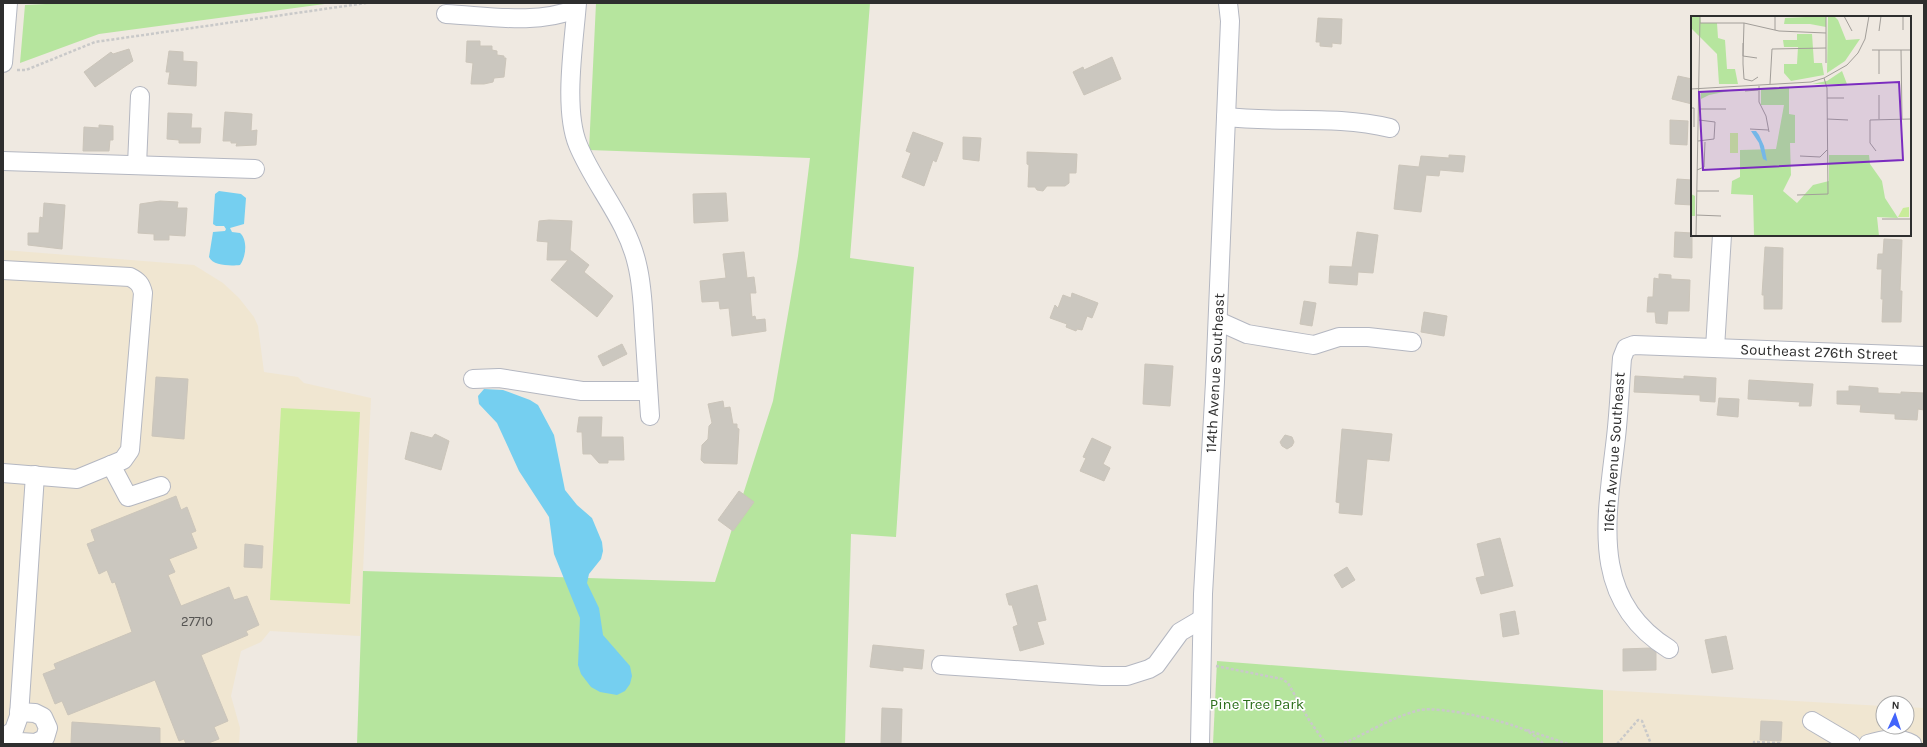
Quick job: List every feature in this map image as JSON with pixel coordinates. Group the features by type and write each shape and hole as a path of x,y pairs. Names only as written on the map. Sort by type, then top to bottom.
{"street":[{"path":"6,61 8,3"},
{"name":"114th Avenue Southeast","path":"1200,744 1202,619 1218,320 1230,21 1228,3"},
{"path":"446,14 538,18 556,16 577,6 571,88 572,123 577,144 588,166 614,209 637,264 643,305 650,416"},
{"path":"137,165 140,96"},
{"path":"1226,117 1248,119 1317,119 1369,123 1390,128"},
{"path":"3,161 255,169"},
{"path":"1715,348 1722,236"},
{"path":"3,270 130,277 137,280 143,293 130,450 123,460 77,479 3,473"},
{"path":"1218,320 1247,334 1314,345 1339,337 1368,337 1412,342"},
{"name":"116th Avenue Southeast","path":"1669,649 1647,634 1630,614 1618,593 1611,569 1607,536 1608,497 1616,436 1622,358 1626,348 1634,345 1715,348"},
{"name":"Southeast 276th Street","path":"1715,348 1924,356"},
{"path":"473,379 498,378 582,390 648,391"},
{"path":"111,465 128,498 161,486"},
{"path":"19,712 35,713 43,716 48,728 45,738 36,743 7,737 19,712 35,475"},
{"path":"941,665 1102,676 1127,676 1140,673 1156,665 1180,632 1202,619"},
{"path":"1812,721 1851,744"},
{"path":"1868,744 1885,739 1907,741 1912,744"}],"path":[{"path":"6,61 26,70 95,42 366,3"},
{"path":"1202,663 1282,679 1288,683 1308,720 1326,744"},
{"path":"1339,744 1347,742 1400,717 1421,710 1446,710 1510,724 1568,744"},
{"path":"1617,744 1638,720 1642,720 1651,744"},
{"path":"1510,724 1528,731 1544,744"},
{"path":"1754,744 1754,742 1779,743 1779,741"}],"shaded area":[{"path":"4,250 194,265 223,283 239,298 254,317 258,326 264,372 298,377 304,383 371,398 360,636 270,631 261,642 241,651 231,696 240,728 239,744 3,744"},
{"path":"1603,690 1875,706 1875,735 1915,735 1915,707 1924,708 1924,744 1603,744"}],"green space":[{"path":"67,3 332,3 99,34 20,63 25,5"},
{"path":"596,3 870,3 850,258 914,267 896,537 851,534 845,744 357,744 363,571 715,582 773,401 798,256 810,158 589,150"},
{"path":"281,408 360,412 350,604 270,600"},
{"name":"Pine Tree Park","path":"1217,661 1603,690 1603,744 1213,744"}],"water":[{"path":"219,191 241,194 246,198 244,224 230,228 232,232 240,233 243,236 245,253 240,265 218,264 209,257 213,232 225,231 226,229 224,226 216,226 213,224 215,194"},
{"path":"484,389 503,390 530,400 538,405 554,435 565,490 577,505 592,518 602,542 603,551 601,559 589,574 587,583 599,608 603,635 630,666 632,676 630,684 625,691 617,695 600,692 591,687 581,674 578,665 580,618 554,554 549,517 519,471 497,423 479,404 478,396"}],"building":[{"path":"1318,18 1342,19 1341,44 1332,43 1332,47 1320,46 1320,42 1316,42"},
{"path":"467,41 480,41 480,46 492,46 492,50 497,51 497,55 504,56 504,58 506,58 504,77 494,78 493,82 484,84 471,84 473,63 466,62"},
{"path":"129,49 133,61 95,87 84,72 111,52 113,54"},
{"path":"169,51 183,52 183,61 197,62 196,86 168,84 170,72 166,72"},
{"path":"1112,57 1121,79 1084,95 1073,72 1083,67 1084,70"},
{"path":"1678,76 1691,79 1691,104 1672,99"},
{"path":"225,112 252,114 251,131 257,130 256,145 236,146 237,143 223,141"},
{"path":"168,113 192,114 191,128 201,128 200,143 179,143 179,140 167,139"},
{"path":"1670,120 1688,121 1687,145 1670,144"},
{"path":"99,125 113,126 113,140 110,140 109,151 83,151 84,127 99,128"},
{"path":"913,132 943,143 936,162 933,160 924,186 902,177 911,153 906,151"},
{"path":"963,137 981,138 979,161 963,159"},
{"path":"1027,152 1077,154 1076,173 1069,173 1069,183 1065,186 1047,186 1043,191 1037,190 1035,187 1028,187 1029,165 1027,164"},
{"path":"1449,155 1465,156 1463,172 1440,170 1439,176 1426,175 1421,212 1394,209 1399,165 1419,167 1421,156 1449,158"},
{"path":"1677,179 1691,180 1691,205 1675,204"},
{"path":"726,193 728,221 694,223 693,194"},
{"path":"160,201 178,202 177,208 187,208 185,236 169,235 169,240 154,240 154,234 138,233 140,204"},
{"path":"44,203 65,205 62,249 28,245 28,233 39,233 40,217 43,218"},
{"path":"539,221 572,221 570,250 589,265 584,272 613,296 597,317 551,280 568,260 547,260 548,242 537,241"},
{"path":"1357,232 1378,235 1373,273 1358,272 1357,285 1329,283 1330,266 1352,267"},
{"path":"1675,232 1691,233 1692,258 1674,257"},
{"path":"1884,239 1902,240 1900,291 1902,291 1901,322 1882,322 1882,269 1877,269 1878,254 1883,254"},
{"path":"1765,247 1783,248 1782,309 1764,309 1764,295 1762,295"},
{"path":"744,252 747,278 754,277 756,293 750,293 752,317 755,316 756,320 765,319 766,331 732,336 729,308 720,309 719,301 702,302 700,281 726,278 723,254"},
{"path":"1659,274 1671,275 1671,279 1690,280 1689,311 1668,311 1667,324 1656,323 1655,312 1647,312 1648,297 1653,297 1654,278 1659,279"},
{"path":"1072,293 1098,303 1092,318 1087,316 1082,330 1077,329 1076,331 1066,327 1067,324 1050,318 1055,305 1058,308 1063,295 1071,298"},
{"path":"1304,301 1316,303 1312,326 1300,324"},
{"path":"1424,312 1447,316 1444,336 1421,332"},
{"path":"622,344 627,354 603,366 598,356"},
{"path":"1145,364 1173,366 1170,406 1143,404"},
{"path":"1635,376 1684,379 1684,376 1716,378 1715,402 1700,401 1700,395 1634,392"},
{"path":"156,377 188,379 184,439 152,436"},
{"path":"1749,380 1813,384 1811,406 1799,406 1800,402 1748,399"},
{"path":"1849,386 1878,388 1878,393 1924,393 1924,410 1918,409 1917,420 1895,419 1895,414 1860,412 1861,405 1837,404 1837,391 1849,391"},
{"path":"1719,398 1739,399 1738,417 1717,415"},
{"path":"723,401 724,408 730,407 733,424 737,424 737,428 739,429 737,464 704,463 701,460 702,445 708,439 709,426 712,423 708,404"},
{"path":"579,417 602,417 601,437 623,437 624,460 608,460 608,463 599,463 591,454 583,454 582,432 577,432"},
{"path":"1342,429 1392,434 1389,461 1367,459 1362,515 1339,513 1340,503 1336,502"},
{"path":"411,432 432,438 435,434 449,441 441,470 405,459"},
{"path":"1285,435 1292,437 1294,442 1292,446 1287,449 1282,446 1280,442"},
{"path":"1092,438 1111,447 1103,464 1110,468 1104,481 1080,471 1086,458 1083,457"},
{"path":"739,491 754,502 733,531 718,520"},
{"path":"176,496 181,510 187,507 196,531 191,533 197,548 169,559 175,572 168,575 181,606 229,587 234,600 247,596 259,625 246,631 248,635 201,655 228,721 214,727 219,739 206,744 186,744 184,739 179,741 155,680 68,715 62,701 55,704 43,674 56,669 54,664 132,632 115,582 112,583 107,570 99,574 87,544 95,541 91,530"},
{"path":"1500,538 1513,586 1481,594 1476,578 1485,576 1477,544"},
{"path":"245,544 263,546 262,568 244,567"},
{"path":"1347,567 1355,580 1342,588 1334,575"},
{"path":"1037,585 1046,620 1037,622 1044,644 1020,651 1013,627 1018,625 1012,605 1009,605 1006,594"},
{"path":"1515,611 1519,634 1503,637 1500,614"},
{"path":"1726,636 1733,669 1712,673 1705,640"},
{"path":"873,645 924,650 922,669 903,667 903,671 870,667"},
{"path":"1651,648 1656,652 1656,670 1623,671 1623,649"},
{"path":"882,708 902,709 901,744 881,744"},
{"path":"1761,721 1782,722 1781,741 1760,740"},
{"path":"72,722 160,728 160,744 71,743"}]}
